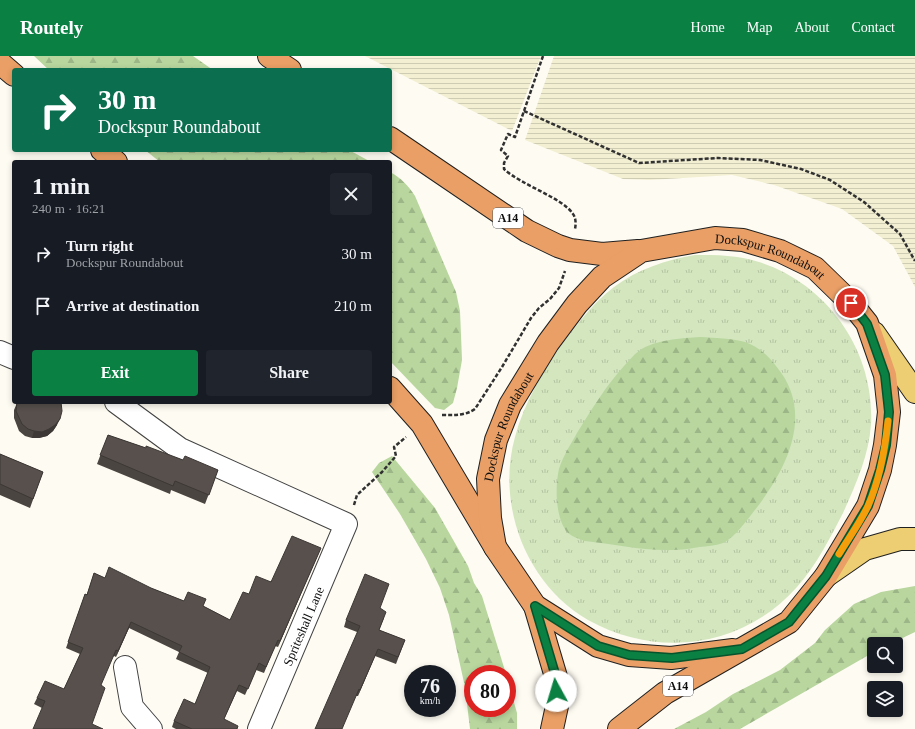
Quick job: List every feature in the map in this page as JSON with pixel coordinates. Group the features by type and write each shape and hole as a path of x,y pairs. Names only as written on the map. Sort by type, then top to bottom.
{"highway":[{"path":"269,56 287,68"},
{"path":"0,63 12,73"},
{"name":"A14","path":"392,139 527,231 558,246 570,250 602,254 641,251"},
{"path":"104,152 114,160"},
{"name":"Dockspur Roundabout","path":"715,238 743,240 780,251 815,268 851,303 867,324 885,375 889,412 886,445 880,470 868,506 826,576 789,622 742,649 672,658 629,655 598,646 535,606 495,547 490,518 488,479 496,440 510,405 548,343 577,304 602,277 641,251 715,238"},
{"path":"392,390 422,424 495,547"},
{"path":"535,606 556,677 557,706 552,729"},
{"name":"A14","path":"619,729 665,694 742,649"}],"main road":[{"path":"867,324 915,392"},
{"path":"826,576 865,549 900,539 915,539"}],"street":[{"path":"0,352 12,357"},
{"path":"119,404 180,449 346,524"},
{"name":"Spriteshall Lane","path":"260,729 346,524"},
{"path":"125,667 132,707 151,729"}],"path":[{"path":"346,524 357,495 382,472 396,456 394,447 429,418 438,415 458,415 469,413 475,409 531,318 559,288 576,224 573,214 558,201 519,181 504,169 504,163 508,156 501,150 508,134 515,137 543,56"},
{"path":"524,111 639,163 718,158 760,160 801,169 830,180 864,202 900,234 915,261"}],"shaded area":[{"path":"365,56 541,56 512,131 392,70 392,68 389,68"},
{"path":"554,56 915,56 915,287 893,246 842,209 774,185 732,175 650,180 623,179 525,140"}],"green space":[{"path":"34,56 193,56 210,68 47,68"},
{"path":"148,152 353,152 367,160 158,160"},
{"path":"392,173 404,182 415,196 456,292 460,311 462,360 457,388 453,403 444,410 435,408 392,363"},
{"path":"695,255 719,255 759,262 784,272 806,286 826,304 842,324 856,347 865,371 870,397 871,424 865,458 843,513 828,542 804,579 797,587 775,608 751,623 726,635 698,641 671,643 643,640 615,632 588,620 566,605 548,586 533,564 521,540 513,515 510,489 510,463 515,437 523,412 541,376 569,335 587,313 614,287 633,275 653,266"},
{"path":"700,337 723,338 745,342 754,346 770,359 787,383 794,401 795,419 793,438 787,456 769,490 737,532 728,540 717,545 682,550 661,550 585,541 568,533 558,511 557,484 559,469 567,450 593,407 617,374 633,356 645,347 660,342"},
{"path":"392,456 435,508 468,566 474,583 482,596 503,665 464,665 464,682 449,615 440,588 426,559 400,514 372,472 379,463"},
{"path":"915,586 915,632 903,638 867,637 867,656 740,729 674,729 706,712 733,694 780,670 815,643 825,630 854,604 881,592"},
{"path":"516,710 517,729 470,729 469,717 516,717"}],"building":[{"path":"17,404 61,404 62,411 60,419 55,425 42,432 28,429 22,424 16,411"},
{"path":"108,435 146,448 146,446 183,460 185,456 218,470 209,495 175,481 173,486 100,455"},
{"path":"0,454 43,472 33,499 0,484"},
{"path":"292,536 321,548 280,641 278,640 266,667 259,663 248,689 239,685 224,719 238,726 237,729 192,729 174,721 184,699 195,704 210,667 179,652 182,646 131,622 118,651 116,650 101,685 105,688 92,724 103,729 33,729 45,701 37,698 45,681 64,689 83,648 68,642 85,594 87,595 94,573 105,578 109,567 151,588 184,601 188,592 206,599 203,606 230,620 243,592 249,594 256,576 271,582"},
{"path":"365,574 389,584 380,608 386,612 379,630 405,640 398,657 378,649 342,729 315,729 360,626 346,620"}],"slow traffic":[{"path":"839,554 868,506 880,470 886,445 888,421"}],"route":[{"path":"556,691 556,677 535,606 598,646 629,655 672,658 742,649 789,622 826,576 868,506 880,470 886,445 889,412 885,375 867,324 851,303"}]}
